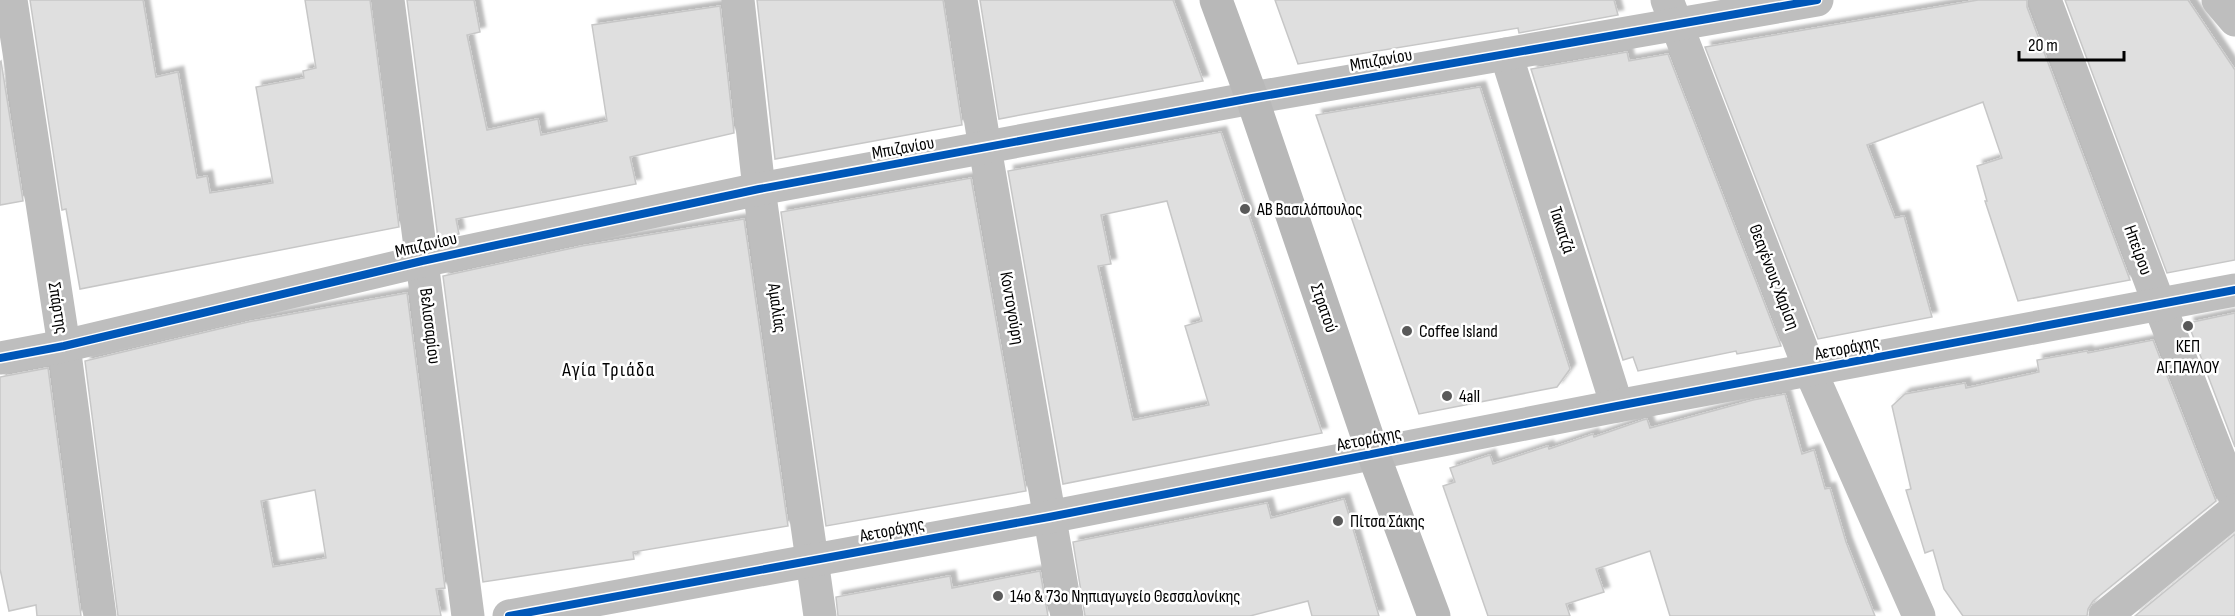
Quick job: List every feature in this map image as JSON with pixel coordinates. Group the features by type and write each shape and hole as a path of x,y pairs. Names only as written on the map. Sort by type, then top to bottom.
{"main road":[{"name":"Στρατού","path":"1216,0 1252,98 1373,453 1434,616"}],"street":[{"name":"Σπάρτης","path":"11,0 64,346 100,616"},
{"name":"Βελισσαρίου","path":"388,0 468,616"},
{"name":"Αμαλίας","path":"738,0 759,189 820,616"},
{"name":"Κοντογούρη","path":"961,0 1067,616"},
{"name":"Μπιζανίου","path":"0,358 64,346 422,261 759,189 1252,98 1506,54 1671,12 1817,0"},
{"name":"Ηπείρου","path":"2045,0 2159,304 2235,498"},
{"path":"2218,0 2235,20"},
{"name":"Θεαγένους Χαρίση","path":"1671,12 1810,370 1919,616"},
{"name":"Τακατζά","path":"1506,54 1617,406"},
{"name":"Αετοράχης","path":"509,616 1049,517 1617,406 2235,290"},
{"path":"2104,616 2235,510"}],"building":[{"path":"30,0 143,0 156,77 178,72 197,178 207,176 210,193 273,183 256,87 304,78 303,71 316,68 305,0 370,0 399,227 80,289 66,209 62,210"},
{"path":"407,0 474,0 480,32 467,35 487,130 538,119 541,135 607,121 592,25 720,6 734,133 630,157 636,184 456,219 459,234 438,238"},
{"path":"757,0 943,0 962,125 775,159"},
{"path":"980,0 1173,0 1203,81 999,119"},
{"path":"1275,0 1614,0 1618,15 1519,33 1518,28 1298,64"},
{"path":"1978,0 2027,0 2027,7 2130,280 2018,301 1985,201 1987,201 1977,166 2002,158 1983,102 1867,145 1895,218 1904,216 1932,317 1818,339 1705,47"},
{"path":"2065,0 2188,0 2235,70 2235,260 2167,273"},
{"path":"1627,52 1629,61 1668,54 1781,346 1737,354 1736,351 1638,371 1633,357 1623,360 1531,69"},
{"path":"0,62 23,201 0,205"},
{"path":"1480,87 1570,369 1557,387 1419,414 1316,115"},
{"path":"1221,132 1322,433 1063,484 1008,171","holes":["1167,201 1202,321 1185,326 1209,405 1133,420 1098,266 1111,264 1101,215"]},
{"path":"971,178 1026,491 826,526 781,212"},
{"path":"744,219 788,526 633,552 634,559 483,582 443,276 582,246"},
{"path":"407,293 445,588 436,589 441,616 118,616 85,361 248,322","holes":["315,490 326,558 273,567 261,501"]},
{"path":"2235,313 2235,447 2188,323"},
{"path":"2153,340 2216,501 2093,601 2087,616 1963,616 1944,589 1933,550 1925,553 1906,490 1911,489 1892,406 1905,394 1965,383 1966,388 2039,372 2037,360"},
{"path":"48,368 81,616 37,616 36,605 9,611 0,569 0,377"},
{"path":"1785,394 1802,454 1814,450 1825,489 1830,488 1846,542 1875,616 1670,616 1650,551 1596,569 1604,592 1566,604 1570,616 1488,616 1443,486 1455,482 1450,468 1490,455 1493,464 1548,446 1549,449 1593,434 1594,437 1647,419 1650,428 1753,400"},
{"path":"1344,499 1379,616 1312,616 1308,601 1250,616 1085,616 1073,542 1267,503 1271,518"},
{"path":"2235,534 2235,616 2135,616"},
{"path":"1040,571 1048,616 838,616 836,597 950,576 952,588"}],"cycle path":[{"path":"0,358 64,346 422,261 759,189 1252,98 1817,0"},
{"path":"509,616 1049,517 1617,406 2235,290"}],"place":[{"name":"ΑΒ Βασιλόπουλος","path":"1245,209"},
{"name":"ΚΕΠ ΑΓ.ΠΑΥΛΟΥ","path":"2188,326"},
{"name":"Coffee Island","path":"1407,331"},
{"name":"4all","path":"1447,396"},
{"name":"Πίτσα Σάκης","path":"1338,521"},
{"name":"14ο & 73ο Νηπιαγωγείο Θεσσαλονίκης","path":"998,596"}],"district":[{"name":"Αγία Τριάδα","path":"609,370"}]}
